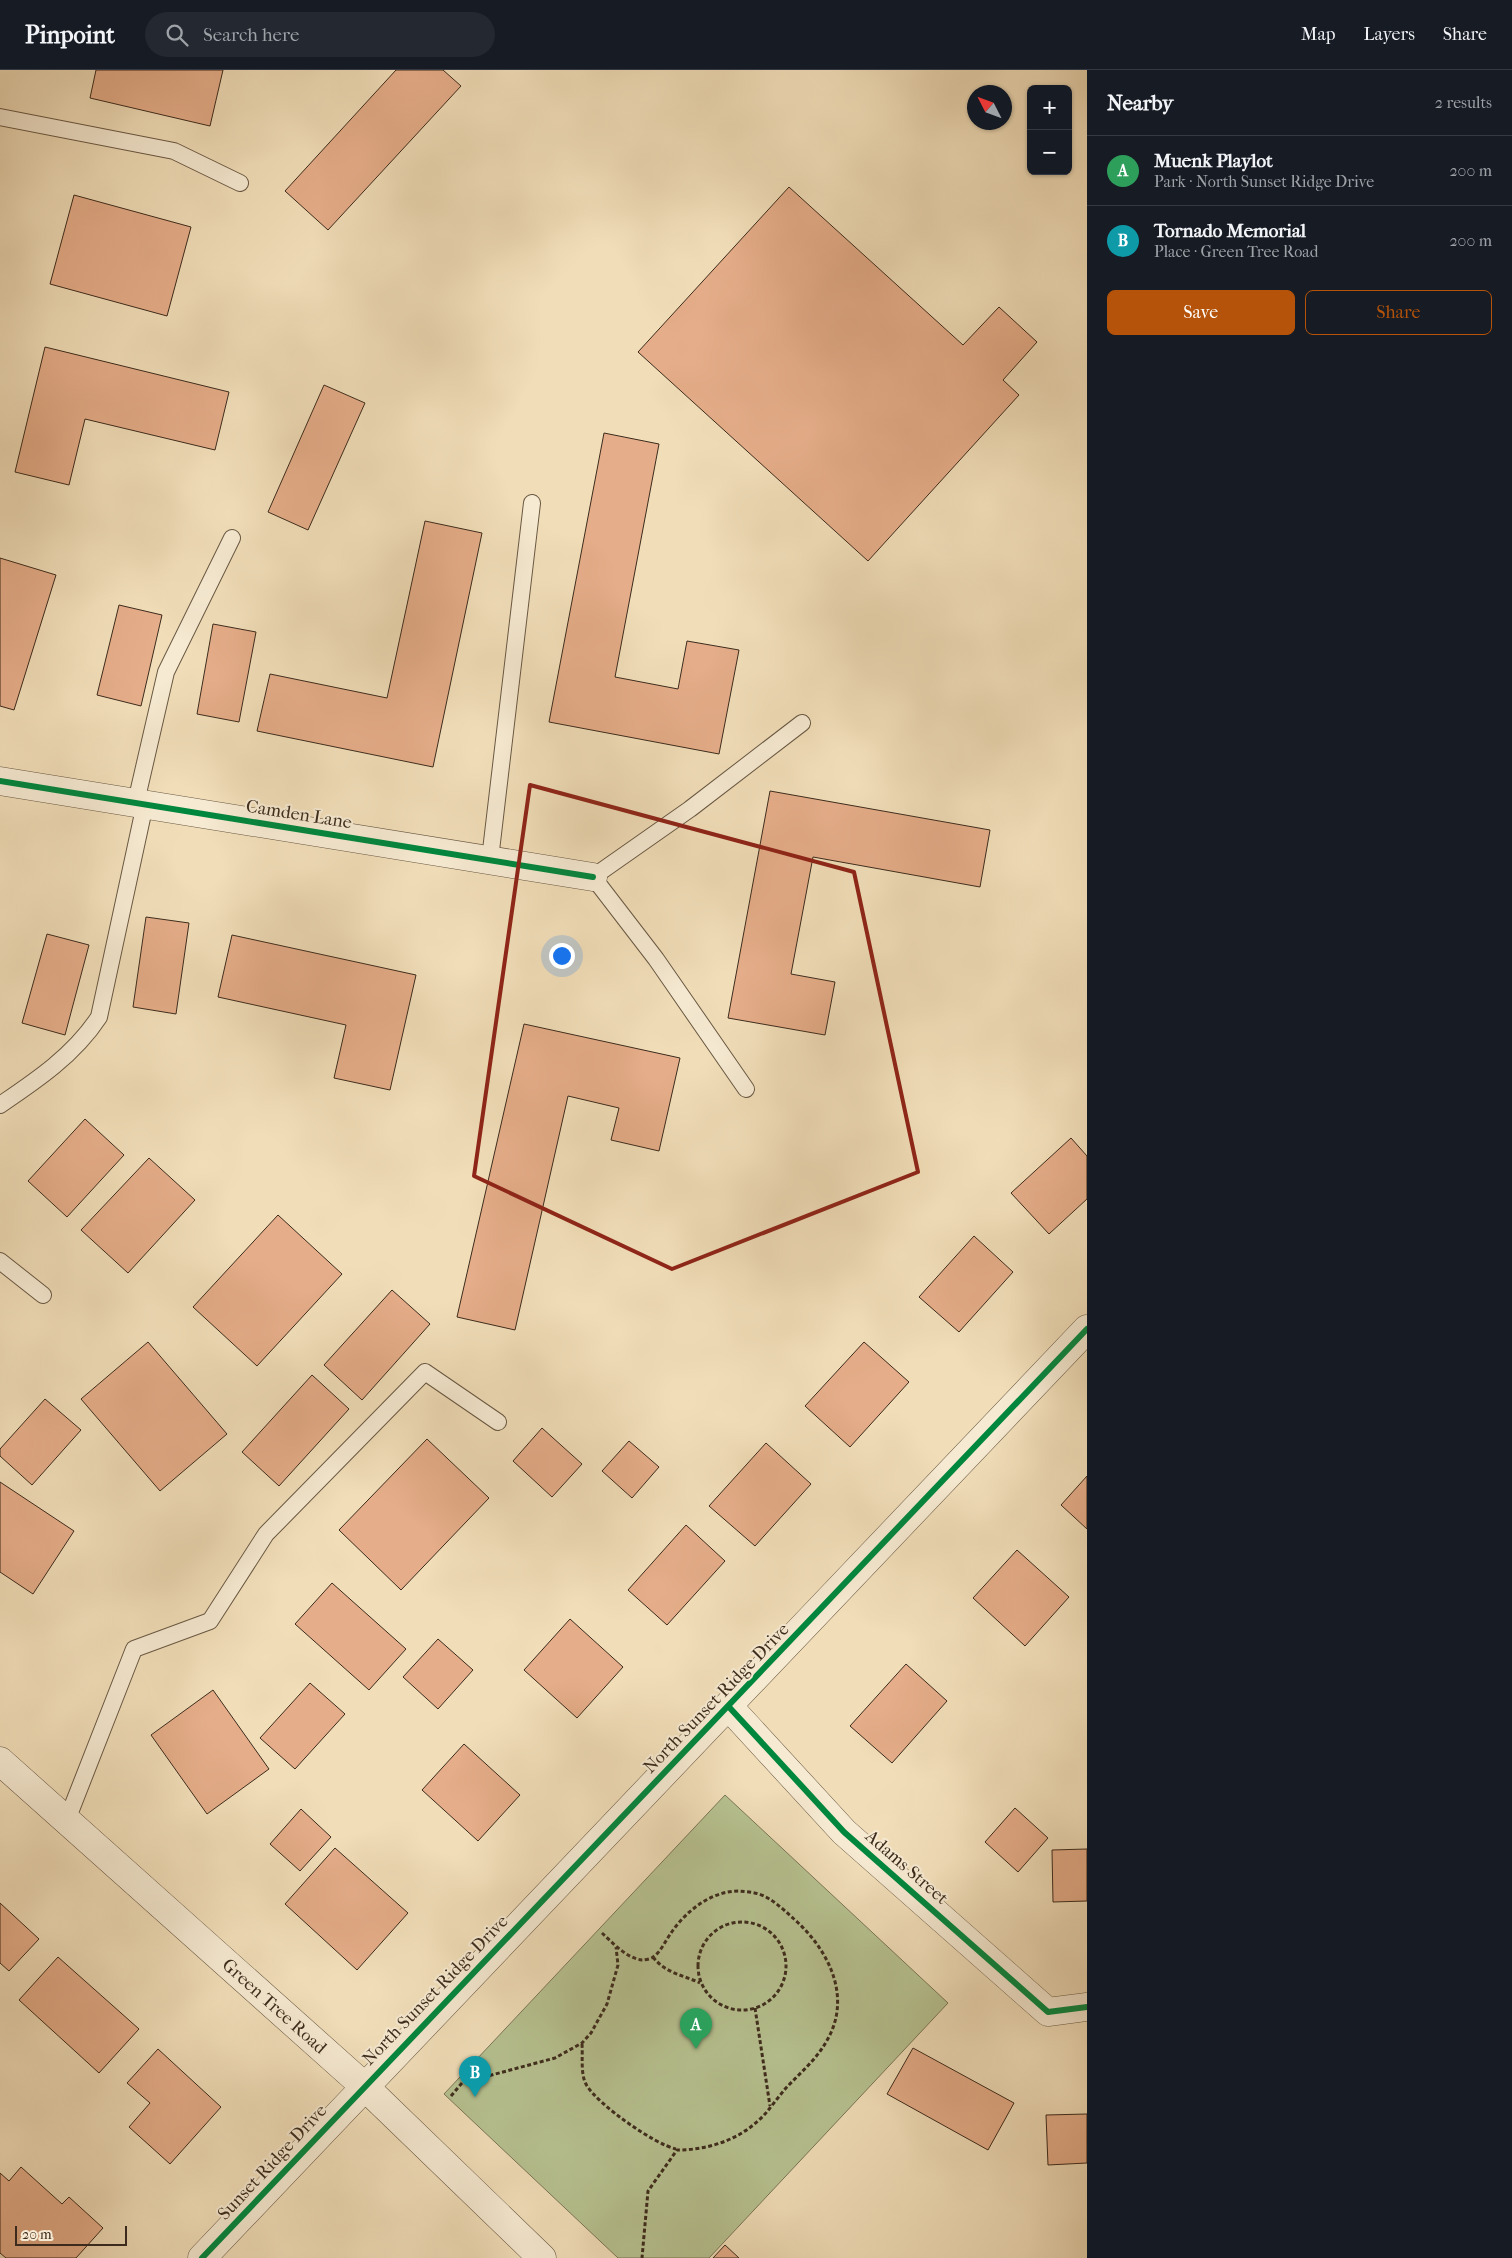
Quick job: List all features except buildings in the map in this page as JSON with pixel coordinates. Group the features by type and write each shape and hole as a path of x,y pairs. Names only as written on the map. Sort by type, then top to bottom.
{"street":[{"name":"Camden Lane","path":"0,781 593,877"},
{"name":"North Sunset Ridge Drive","path":"364,2086 729,1707 1087,1329"},
{"name":"Adams Street","path":"729,1707 844,1832 1048,2012 1087,2008"},
{"name":"Green Tree Road","path":"0,1761 364,2086 542,2258"},
{"name":"Sunset Ridge Drive","path":"202,2258 364,2086"}],"lane":[{"path":"0,117 174,152 240,184"},
{"path":"490,860 532,502"},
{"path":"0,1105 64,1058 85,1038 99,1017 166,672 232,538"},
{"path":"746,1089 656,959 593,877 690,809 802,723"},
{"path":"0,1261 17,1277 43,1295"},
{"path":"67,1820 134,1649 210,1621 266,1534 425,1372 498,1422"}],"path":[{"path":"582,2043 583,2075 587,2086 612,2110 665,2147 677,2150 695,2150 720,2144 743,2132 764,2115 826,2042 834,2025 838,2004 836,1979 832,1966 819,1946 800,1923 763,1896 749,1892 730,1891 718,1893 689,1912 674,1928 653,1957 643,1960 629,1956 602,1932"},
{"path":"750,1921 769,1930 782,1946 786,1958 786,1969 778,1991 770,2000 755,2008 737,2010 726,2008 715,2002 700,1983 697,1972 699,1951 711,1934 719,1927 734,1922 750,1921"},
{"path":"451,2096 462,2083 555,2058 582,2043 591,2033 607,2004 618,1965 616,1946"},
{"path":"653,1957 659,1965 670,1972 700,1983"},
{"path":"755,2008 770,2107"},
{"path":"642,2258 648,2191 677,2150"}],"highlighted area":[{"path":"530,785 854,872 918,1172 672,1269 474,1176"}],"green space":[{"path":"725,1795 948,2003 709,2258 618,2258 444,2094"}],"cycle path":[{"path":"0,781 593,877"},
{"path":"202,2258 1087,1329"},
{"path":"729,1707 844,1832 1048,2012 1087,2007"}],"place":[{"name":"Muenk Playlot","path":"696,2049"},
{"name":"Tornado Memorial","path":"475,2097"}]}
